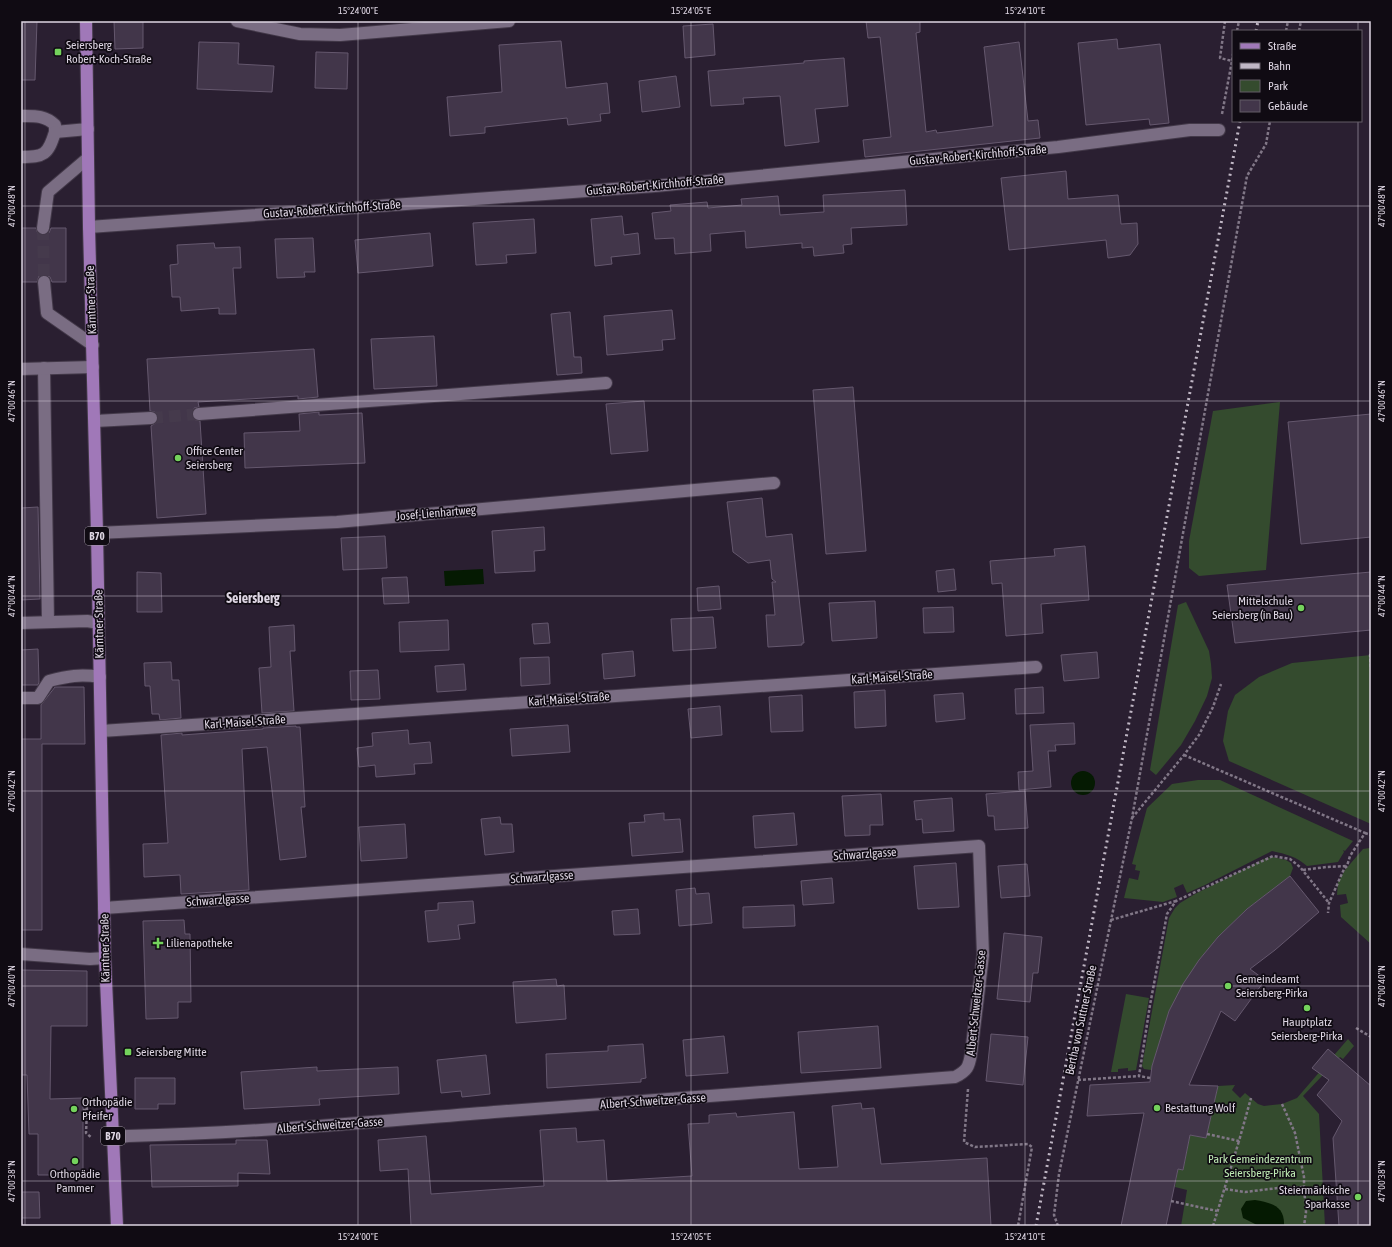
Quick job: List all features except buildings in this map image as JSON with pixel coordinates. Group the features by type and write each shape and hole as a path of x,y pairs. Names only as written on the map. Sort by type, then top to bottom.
{"main road":[{"name":"Kärntner Straße","path":"86,21 105,958 117,1226"}],"street":[{"path":"242,22 300,34 340,35 509,21"},
{"path":"21,116 40,116 47,118 54,125 54,132 48,149 44,154 37,157 21,157"},
{"path":"54,132 88,130"},
{"name":"Gustav-Robert-Kirchhoff-Straße","path":"89,227 655,186 1058,147 1190,130 1219,130"},
{"path":"43,228 48,192 88,158"},
{"path":"44,282 47,313 93,345"},
{"path":"21,369 93,367"},
{"path":"44,368 48,622"},
{"path":"199,414 606,383"},
{"path":"95,422 151,418"},
{"name":"Josef-Lienhartweg","path":"97,533 337,522 774,483"},
{"path":"21,623 87,621 99,623"},
{"name":"Karl-Maisel-Straße","path":"101,731 1036,667"},
{"path":"21,698 38,698 49,681 71,676 86,675 100,677"},
{"name":"Schwarzlgasse","path":"104,908 979,846"},
{"name":"Albert-Schweitzer-Gasse","path":"113,1138 240,1131 955,1077 964,1073 969,1065 983,955 979,846"},
{"path":"21,954 83,959 105,958"}],"path":[{"path":"1219,130 1232,61 1220,58 1225,21"},
{"name":"Bertha von Suttner Straße","path":"1058,1226 1054,1215 1059,1174 1132,818 1247,176 1266,144 1270,122"},
{"path":"1371,655 1371,668"},
{"path":"1132,818 1199,735 1213,707 1221,684"},
{"path":"1184,755 1371,835"},
{"path":"1328,913 1329,903 1344,869 1365,832"},
{"path":"1111,920 1176,901 1273,856 1290,859 1303,870 1329,903"},
{"path":"1303,870 1347,866"},
{"path":"1139,1076 1150,1005 1167,914 1176,901"},
{"path":"1356,1028 1371,1037"},
{"path":"964,1073 968,1085 964,1142 975,1147 1028,1144 1032,1147 1018,1226"},
{"path":"1078,1080 1139,1076 1150,1078"},
{"path":"1213,1226 1225,1190 1251,1098"},
{"path":"92,1099 86,1100 85,1110 86,1133 92,1138"},
{"path":"1282,1104 1298,1144 1304,1177 1306,1212 1304,1226"},
{"path":"1207,1134 1239,1141"},
{"path":"1225,1190 1245,1192 1304,1187"},
{"path":"1171,1201 1217,1211"}],"green space":[{"path":"1280,402 1266,570 1199,576 1189,568 1189,541 1213,411"},
{"path":"1186,602 1209,651 1212,678 1207,696 1195,721 1181,745 1156,775 1150,770 1178,605"},
{"path":"1371,655 1371,824 1229,761 1223,741 1228,711 1235,695 1259,677 1292,663"},
{"path":"1198,780 1220,780 1353,841 1345,851 1343,850 1344,852 1338,862 1307,866 1291,856 1272,851 1187,893 1183,884 1174,888 1177,897 1163,902 1124,898 1129,878 1138,880 1140,871 1135,870 1136,865 1132,864 1147,808 1172,784"},
{"path":"1371,848 1371,944 1341,917 1340,905 1348,903 1346,894 1337,895 1338,882 1345,870 1363,849"},
{"path":"1273,857 1286,860 1291,863 1293,868 1290,876 1247,909 1218,937 1199,960 1169,1011 1151,1070 1144,1069 1142,1066 1169,918 1175,908 1180,903 1195,894 1266,858"},
{"path":"1126,994 1149,998 1136,1070 1128,1071 1128,1068 1118,1069 1118,1072 1111,1072"},
{"name":"Park Gemeindezentrum Seiersberg-Pirka","path":"1348,1039 1354,1046 1343,1059 1340,1057 1303,1096 1319,1114 1325,1226 1181,1226 1187,1190 1175,1187 1178,1169 1183,1170 1190,1135 1206,1138 1218,1086 1235,1085 1232,1090 1240,1098 1245,1093 1258,1104 1264,1106 1282,1104 1297,1098"}],"shaded area":[{"path":"483,569 484,584 445,586 444,571"},
{"path":"1083,771 1092,774 1095,783 1092,792 1083,795 1074,792 1071,783 1074,774"},
{"path":"1255,1200 1272,1204 1280,1210 1284,1219 1284,1226 1259,1226 1243,1218 1241,1209 1246,1201"}],"tunnel":[{"path":"43,228 44,282"},
{"path":"151,418 199,414"}],"railway":[{"path":"1256,30 1258,21"},
{"path":"1036,1226 1240,122"}],"place":[{"name":"Seiersberg Robert-Koch-Straße","path":"58,52"},
{"name":"Office Center Seiersberg","path":"178,458"},
{"name":"Mittelschule Seiersberg (in Bau)","path":"1301,608"},
{"name":"Lilienapotheke","path":"158,943"},
{"name":"Gemeindeamt Seiersberg-Pirka","path":"1228,986"},
{"name":"Hauptplatz Seiersberg-Pirka","path":"1307,1008"},
{"name":"Seiersberg Mitte","path":"128,1052"},
{"name":"Bestattung Wolf","path":"1157,1108"},
{"name":"Orthopädie Pfeifer","path":"74,1109"},
{"name":"Orthopädie Pammer","path":"75,1161"},
{"name":"Steiermärkische Sparkasse","path":"1358,1197"}],"district":[{"name":"Seiersberg","path":"253,598"}]}
